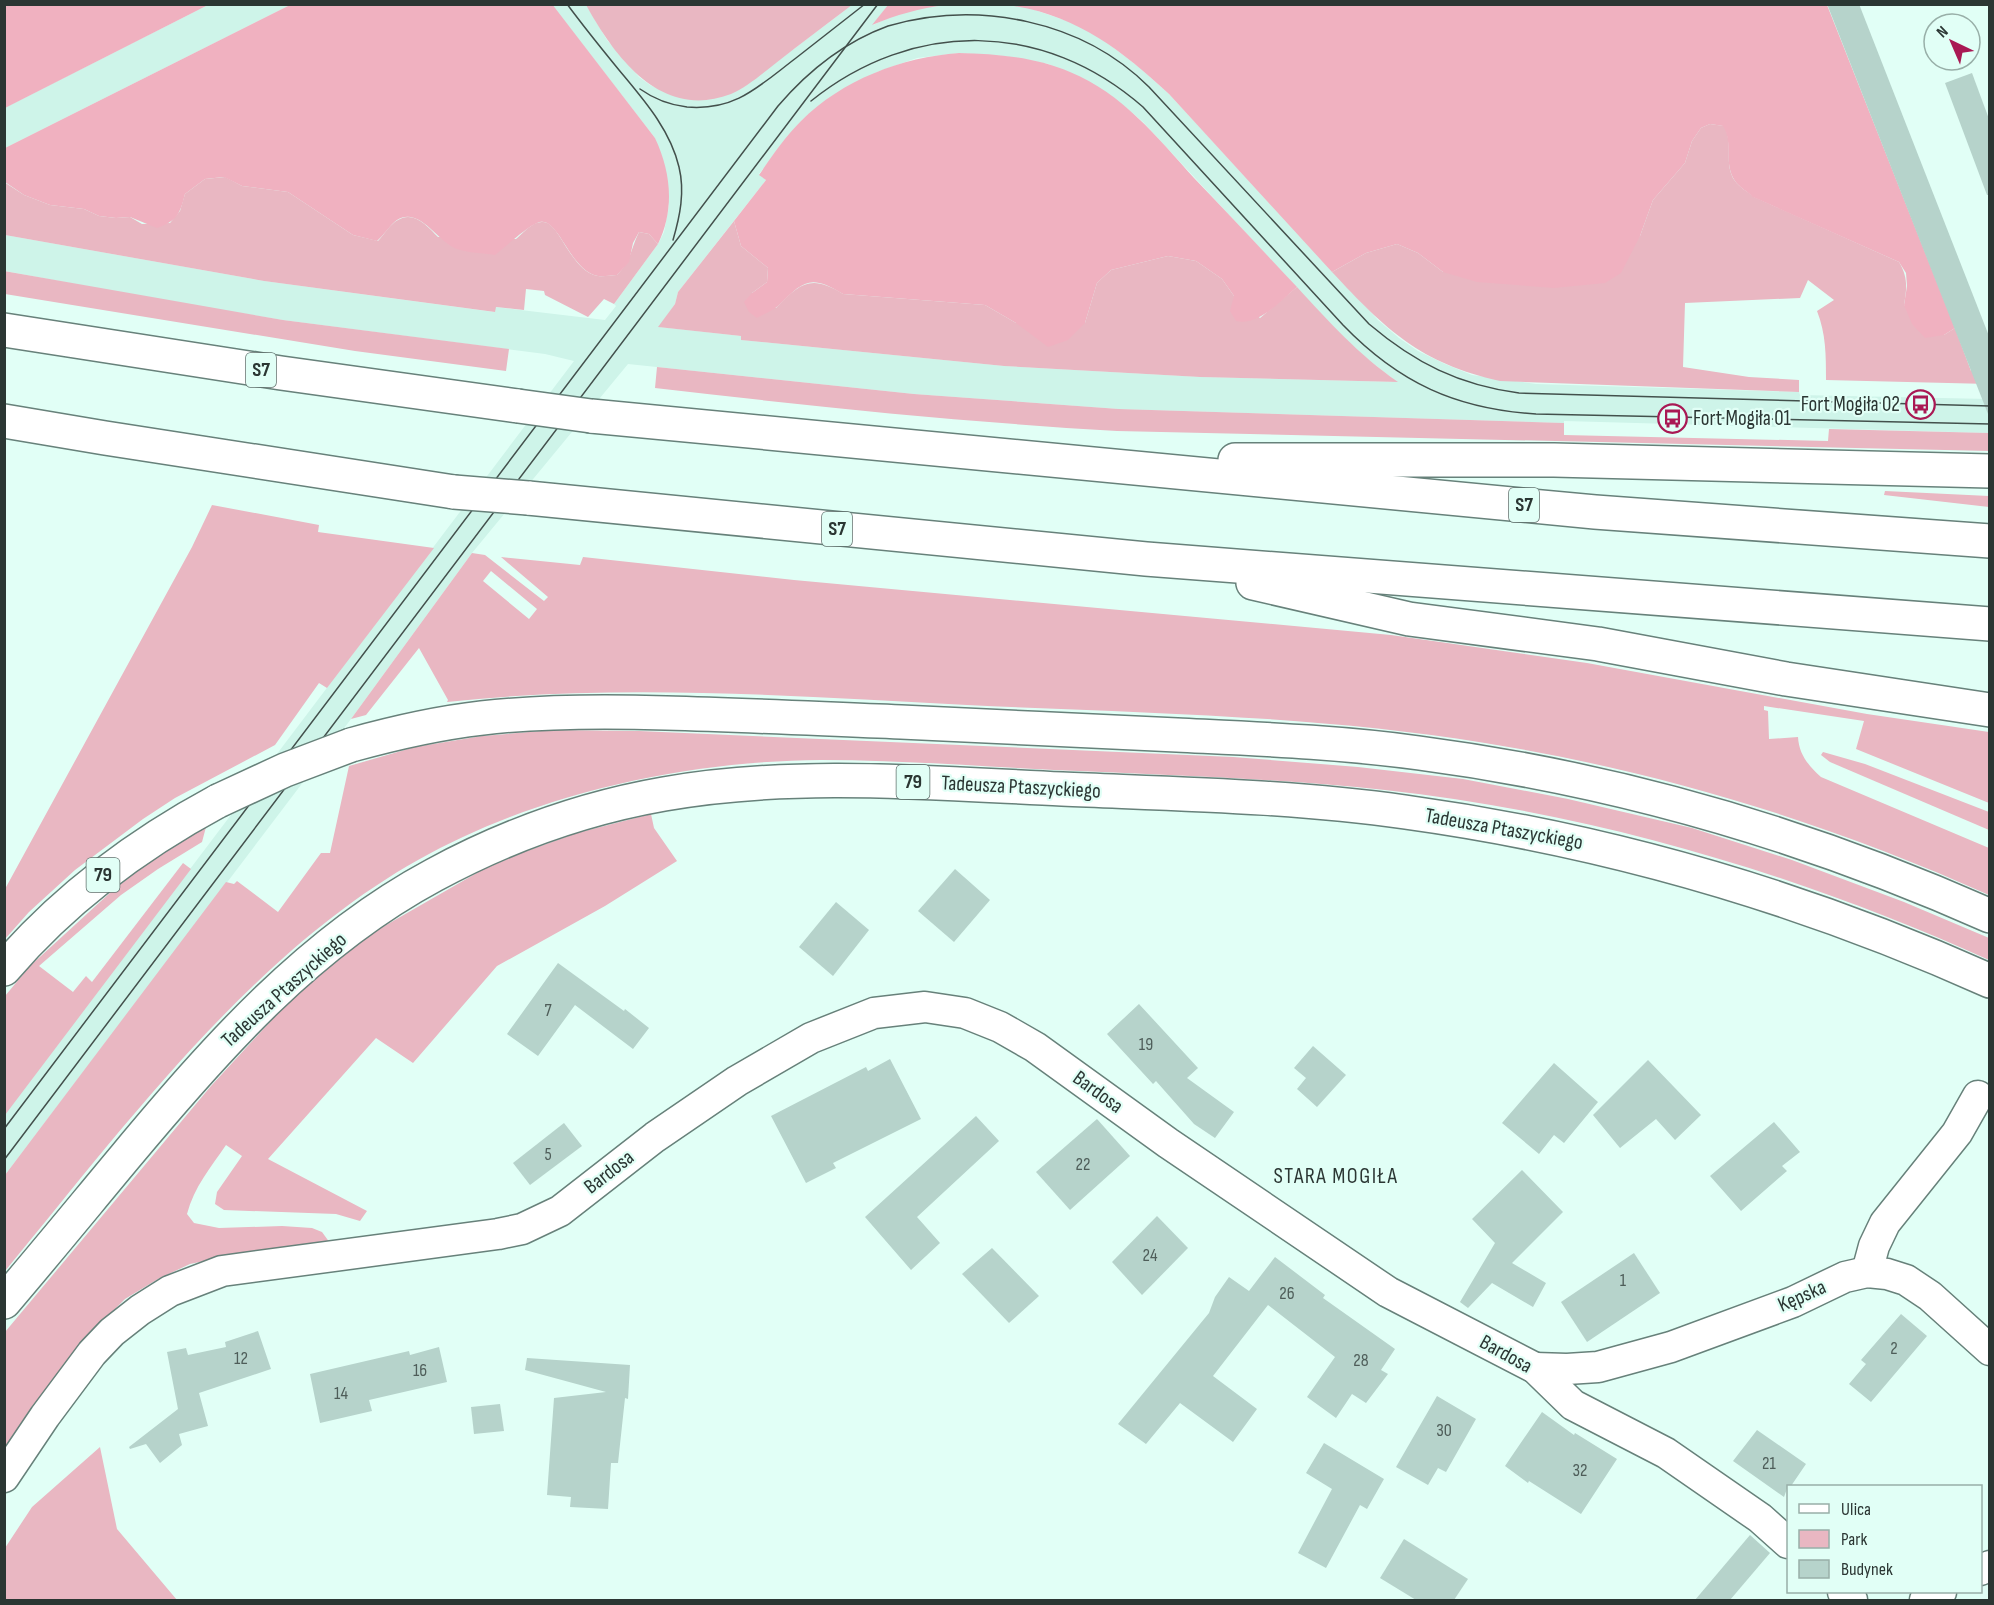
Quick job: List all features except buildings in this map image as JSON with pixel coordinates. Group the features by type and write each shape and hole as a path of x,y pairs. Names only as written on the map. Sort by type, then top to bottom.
{"main road":[{"name":"S7","path":"4,330 269,371 591,416 1595,512 1989,541"},
{"name":"S7","path":"4,421 454,492 1146,559 1989,624"},
{"path":"1059,461 1370,458 1989,471"},
{"path":"1146,559 1409,619 1598,644 1786,679 1989,710"},
{"name":"79","path":"4,969 39,932 93,883 158,836 218,801 285,770 389,735 479,718 520,714 616,711 1039,729 1351,746 1491,764 1650,797 1752,826 1851,859 1989,916"},
{"name":"Tadeusza Ptaszyckiego","path":"4,1302 198,1071 269,998 335,940 405,891 497,844 562,819 665,794 761,783 903,782 1252,797 1402,811 1580,842 1684,868 1853,924 1989,981"}],"street":[{"name":"Bardosa","path":"4,1477 86,1361 112,1332 140,1310 170,1291 222,1271 522,1229 542,1221 568,1205 655,1137 776,1056 811,1038 874,1013 925,1007 947,1009 982,1019 1018,1037 1177,1150 1363,1276 1414,1306 1535,1368 1573,1405 1666,1453 1760,1518 1787,1542"},
{"path":"1978,1096 1957,1132 1885,1223 1874,1246 1867,1272 1887,1274 1905,1280 1930,1296 1989,1350"},
{"name":"Kępska","path":"1535,1368 1598,1367 1671,1347 1793,1302 1845,1277 1867,1272"},
{"path":"1925,1600 1939,1593"}],"shaded area":[{"path":"5,4 208,4 208,5 5,108"},
{"path":"552,4 655,138 665,164 669,204 658,244 649,234 639,232 633,243 629,262 617,275 598,276 588,272 572,256 547,223 540,222 530,227 495,255 457,249 421,221 413,218 405,217 397,220 377,241 353,235 288,192 242,186 224,177 205,179 185,194 177,216 169,223 157,228 130,217 99,216 84,209 50,205 24,195 5,182 5,148 290,5"},
{"path":"1007,4 1026,7 1070,22 1097,35 1169,94 1378,320 1418,351 1445,364 1472,375 1536,384 1799,392 1800,395 1989,399 1989,433 1119,409 914,394 628,364 472,553 351,719 5,1175 4,1115 574,361 545,354 283,320 5,271 5,235 264,281 494,312 495,307 605,320 658,244 664,232 669,206 655,138 552,5 586,5 607,40 639,77 672,95 697,99 742,88 852,5 888,5 873,25 895,15 920,8 946,5","holes":["959,53 1004,56 1049,64 1128,109 1143,122 1350,345 1397,382 1200,377 1004,366 742,340 741,336 659,327 675,304 678,292 766,180 759,174 802,120 831,98 877,72 917,58"]},
{"path":"208,5 290,5 5,148 4,108"},
{"path":"888,5 946,5 908,12 872,25"},
{"path":"1007,5 1827,5 1955,328 1944,335 1925,338 1912,324 1904,305 1907,286 1906,273 1899,262 1753,197 1735,181 1731,174 1728,140 1723,126 1710,124 1701,128 1692,141 1685,163 1653,200 1640,236 1621,273 1605,283 1554,288 1477,282 1443,272 1418,253 1397,244 1366,253 1332,272 1169,94 1133,62 1075,25 1054,16"},
{"path":"959,53 1002,55 1043,63 1070,72 1106,92 1123,104 1153,132 1297,287 1261,316 1245,322 1236,321 1230,311 1234,296 1222,279 1196,261 1168,256 1111,270 1097,283 1085,323 1068,340 1048,347 1016,323 985,305 843,294 814,282 801,286 776,308 757,318 749,312 744,302 767,282 768,268 741,246 734,221 766,180 759,175 784,140 817,106 874,73 916,60"}],"green space":[{"path":"586,5 852,5 749,84 731,94 706,100 683,99 662,91 643,79 611,45"},
{"path":"1710,124 1724,126 1727,133 1731,174 1739,185 1754,197 1899,262 1906,283 1904,305 1944,335 1955,328 1971,371 1989,365 1989,384 1826,380 1824,336 1817,311 1834,300 1808,280 1800,298 1685,303 1683,367 1749,377 1799,380 1799,392 1500,381 1448,365 1406,342 1370,311 1332,272 1366,253 1397,244 1418,253 1443,272 1640,236 1653,200 1685,163 1692,141 1701,128"},
{"path":"225,177 242,186 288,192 353,235 378,241 392,224 404,217 415,218 438,237 516,239 532,225 543,222 555,230 580,265 588,272 598,276 617,275 628,259 639,232 649,234 658,244 614,304 604,299 588,317 545,295 544,291 526,289 524,310 496,307 495,312 264,281 5,235 4,182 24,195 50,205 84,209 99,216 130,217 142,224 170,223 180,211 185,194 205,179"},
{"path":"734,221 741,246 768,268 767,282 752,293 776,308 799,287 814,283 822,284 843,294 985,305 1016,323 1085,323 1097,283 1111,270 1168,256 1196,261 1222,279 1234,296 1260,318 1297,287 1357,349 1398,382 1200,377 1004,366 741,340 741,336 658,327 675,304 678,292"},
{"path":"4,271 283,320 509,349 506,371 355,351 5,294"},
{"path":"657,367 914,394 1119,409 1564,423 1564,435 1828,441 1829,429 1989,433 1989,451 1117,431 886,413 655,388"},
{"path":"1885,491 1989,496 1989,507 1884,495"},
{"path":"212,505 319,525 318,532 434,548 327,688 319,683 275,745 175,798 143,819 75,870 29,912 5,939 5,889 192,547"},
{"path":"472,553 485,555 544,601 548,597 501,557 580,565 583,557 794,580 1391,635 1587,663 1867,714 1989,732 1989,803 1856,749 1864,721 1764,706 1764,710 1768,711 1769,739 1798,737 1805,760 1821,777 1989,848 1989,895 1867,845 1742,802 1679,784 1615,768 1485,743 1356,726 1227,716 707,693 576,693 447,702 448,700 419,648 366,715 351,719","holes":["491,571 537,609 529,619 483,581"]},
{"path":"553,730 639,731 1233,757 1358,767 1463,779 1568,799 1692,828 1792,860 1904,902 1989,938 1989,960 1844,900 1694,851 1540,814 1463,800 1385,790 1261,780 879,761 770,762 665,774 562,799 512,816 418,860 357,898 300,943 194,1046 96,1159 5,1271 5,1175 226,882 234,884 237,881 278,912 321,853 330,853 349,766 415,747 482,736"},
{"path":"1823,752 1865,764 1989,812 1989,830 1830,762 1821,755"},
{"path":"651,814 654,828 677,861 605,906 497,966 413,1063 376,1038 268,1159 367,1211 360,1221 336,1214 224,1210 215,1204 217,1192 242,1156 226,1145 190,1204 187,1214 194,1223 219,1228 282,1226 312,1228 322,1232 330,1243 242,1253 190,1264 158,1279 125,1299 100,1324 5,1452 5,1332 211,1086 291,999 367,936 482,870 577,833"},
{"path":"206,827 202,842 121,895 39,966 73,992 86,976 92,982 183,863 191,869 5,1115 5,996 30,966 112,891 160,853"},
{"path":"100,1447 117,1529 177,1600 5,1600 5,1548 32,1507"}],"tram line":[{"path":"567,4 646,103 675,153 681,176 682,195 673,240"},
{"path":"640,89 662,101 687,107 720,105 733,101 758,87 865,4"},
{"path":"4,1160 878,4"},
{"path":"4,1129 778,106 828,59 856,40 888,26 922,18 957,15 992,16 1061,31 1093,46 1122,64 1149,87 1369,324 1403,350 1457,378 1519,393 1990,406"},
{"path":"811,101 850,74 892,55 935,44 978,41 1021,45 1064,58 1104,78 1143,107 1364,345 1386,363 1430,389 1480,406 1536,414 1990,424"}],"place":[{"name":"Fort Mogiła 02","path":"1921,404"},
{"name":"Fort Mogiła 01","path":"1672,418"}],"district":[{"name":"STARA MOGIŁA","path":"1336,1176"}]}
